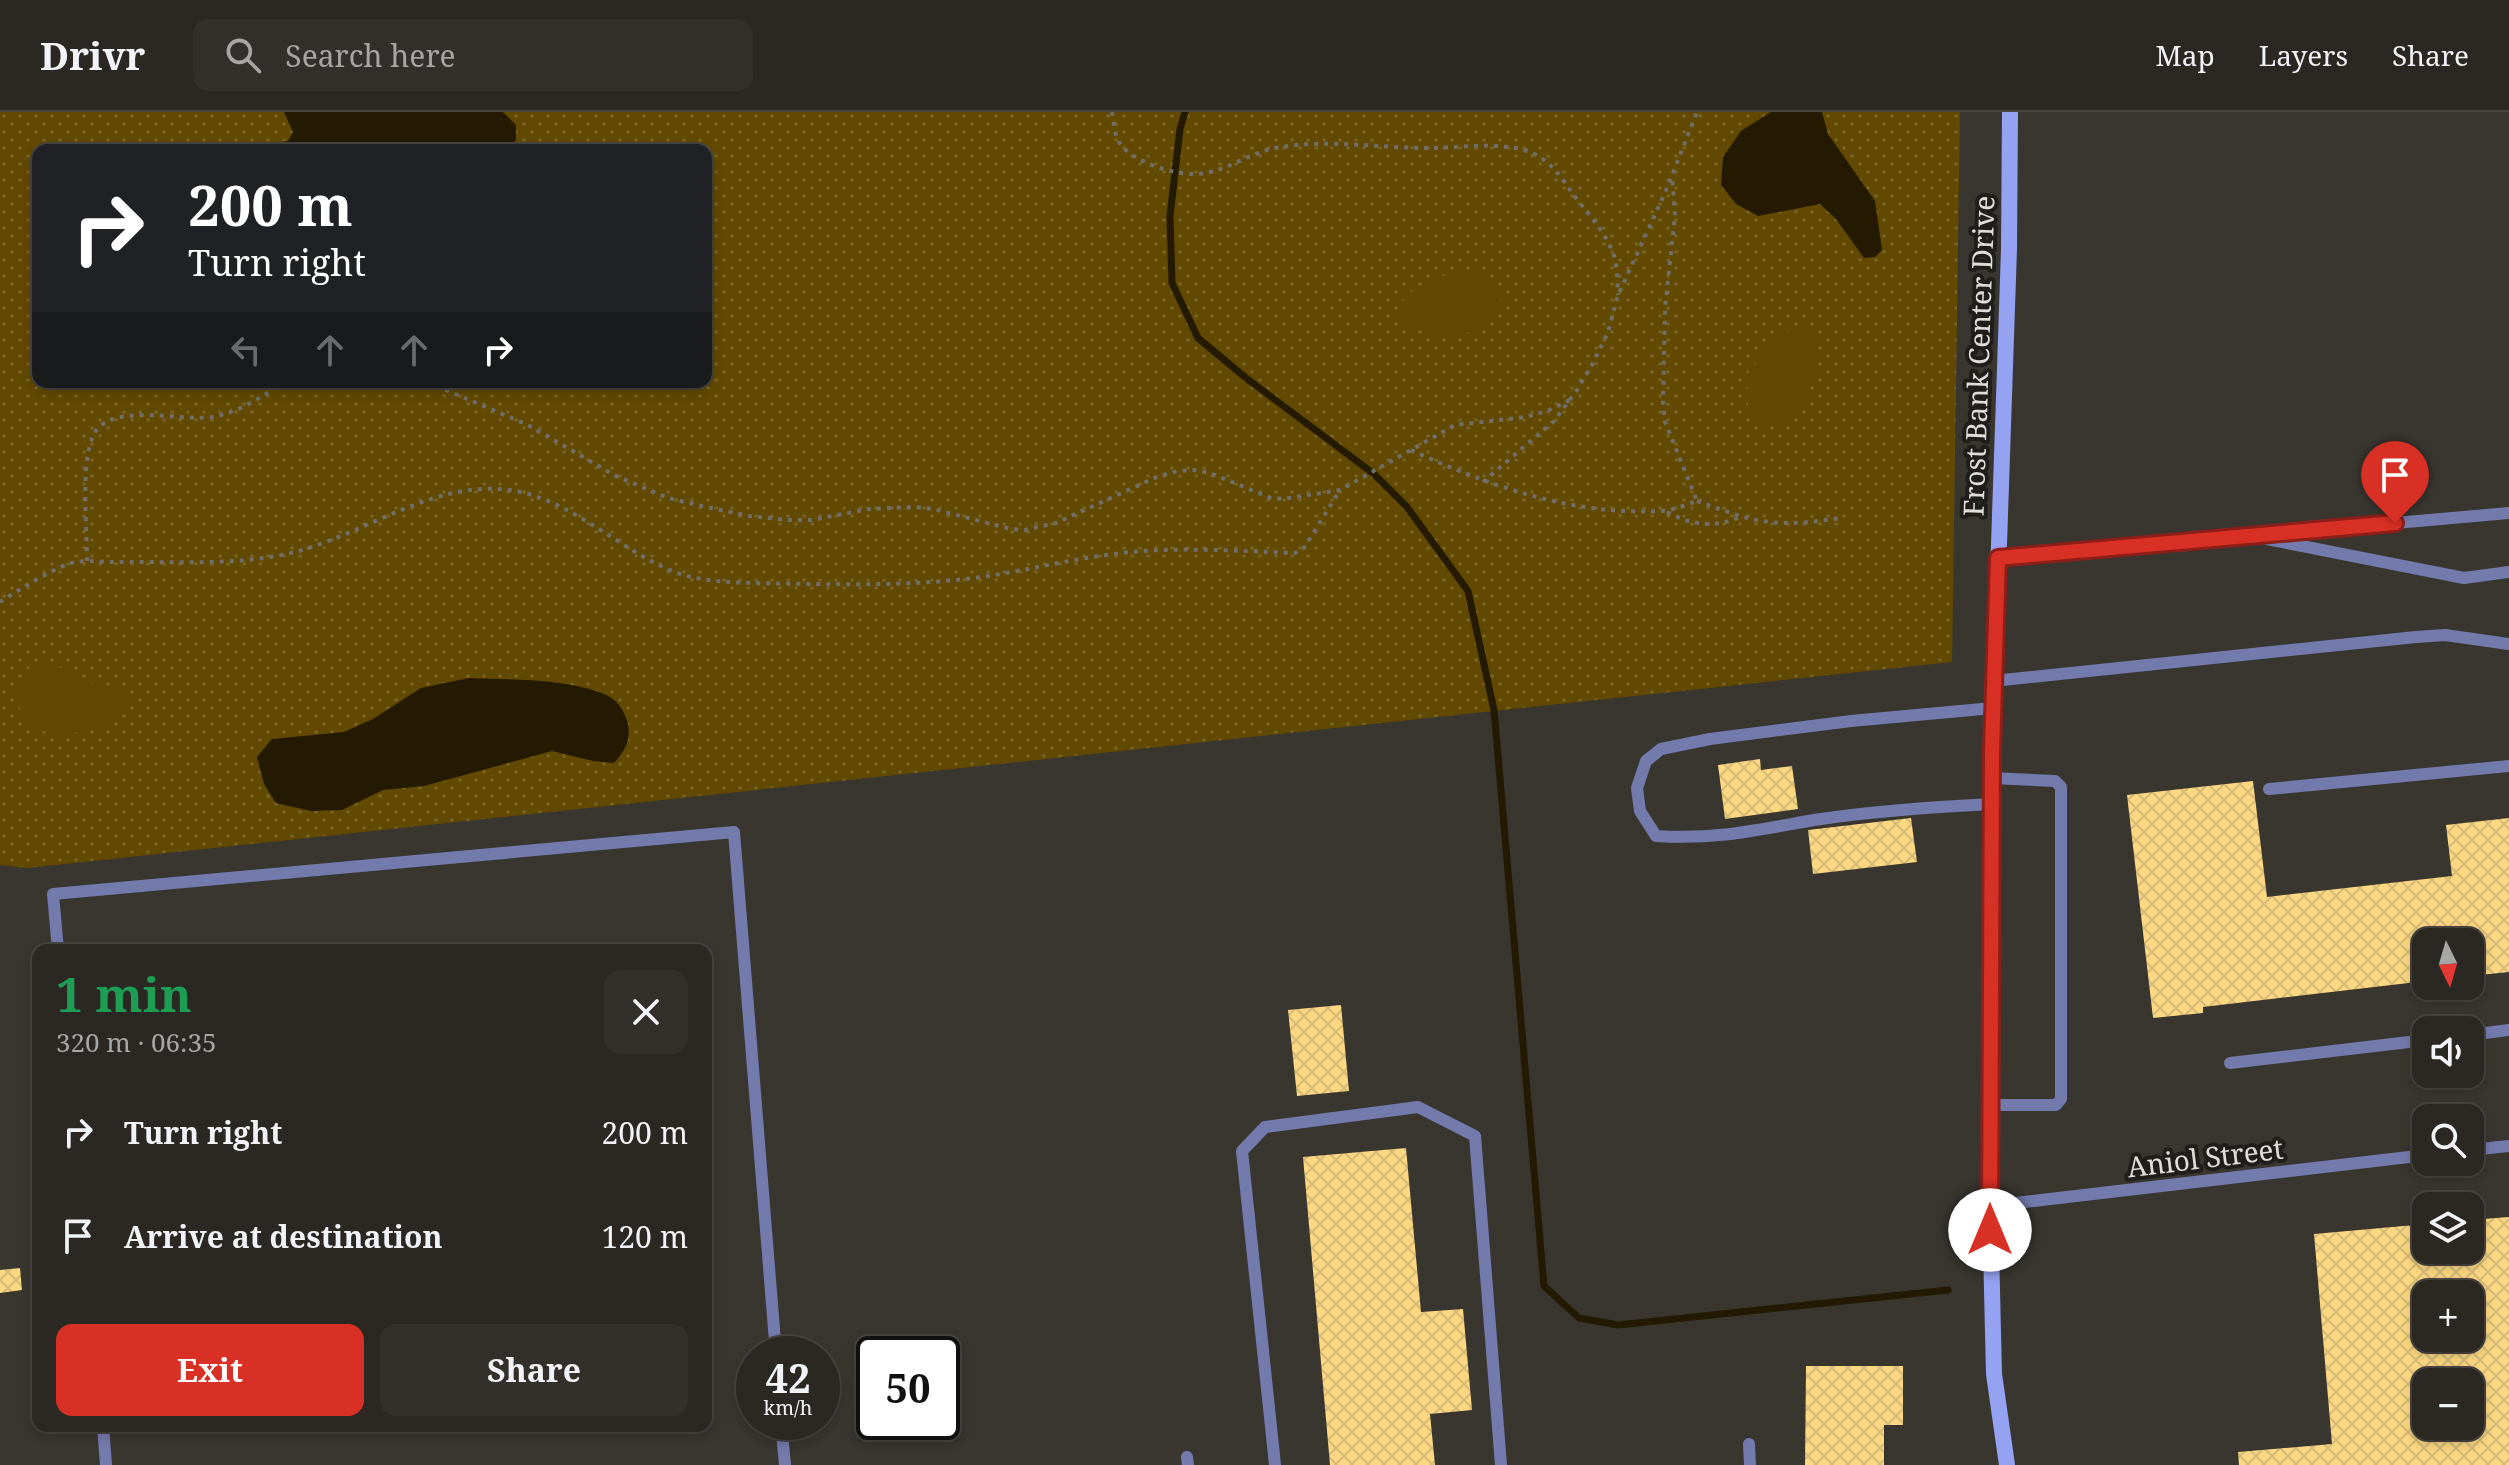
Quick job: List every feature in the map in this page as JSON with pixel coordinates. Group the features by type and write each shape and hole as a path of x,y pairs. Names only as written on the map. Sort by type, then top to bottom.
{"main road":[{"name":"Frost Bank Center Drive","path":"2007,1465 1994,1374 1990,1105 1993,681 2009,249 2010,112"}],"lane":[{"path":"1998,558 2509,513"},
{"path":"2252,536 2464,578 2509,572"},
{"path":"1993,681 2416,637 2445,635 2509,644"},
{"path":"1992,804 1930,807 1816,820 1742,834 1692,838 1656,836 1640,811 1637,788 1646,761 1661,749 1710,739 1851,721 1993,708"},
{"path":"2269,789 2509,766"},
{"path":"1990,1105 2056,1105 2061,1099 2061,787 2055,781 1992,778"},
{"path":"57,944 53,894 734,832 775,1336"},
{"path":"2484,1033 2509,1030"},
{"path":"2230,1063 2412,1042"},
{"path":"1275,1465 1242,1151 1265,1127 1418,1107 1475,1136 1501,1465"},
{"path":"2484,1149 2509,1146"},
{"name":"Aniol Street","path":"1990,1206 2412,1157"},
{"path":"103,1432 106,1465"},
{"path":"783,1440 785,1465"},
{"path":"1749,1444 1750,1465"}],"path":[{"path":"1112,112 1119,142 1140,161 1194,175 1218,170 1272,148 1292,146 1500,147 1525,150 1558,171 1601,227 1615,256 1618,295"},
{"path":"1483,482 1554,421 1593,363 1608,332 1618,295 1672,176 1697,112"},
{"path":"1672,176 1675,215 1665,308 1663,403 1665,422 1697,501"},
{"path":"87,562 86,458 92,436 100,425 129,415 189,419 215,417 243,406 273,388"},
{"path":"441,388 526,424 614,475 668,498 749,516 811,520 869,509 914,507 1025,530 1079,514 1159,476 1194,470 1224,478 1271,498 1296,498 1340,490 1455,425 1526,417 1570,400"},
{"path":"1411,450 1483,482 1581,506 1665,511 1697,501 1740,517 1767,522 1841,518"},
{"path":"0,602 74,561 213,562 267,557 340,537 433,499 462,491 493,488 517,491 548,502 584,519 670,570 693,577 748,583 928,582 973,578 1128,552 1199,550 1295,553 1304,548 1340,490"},
{"path":"1665,511 1685,521 1705,524 1721,524 1740,517"}],"shaded area":[{"path":"0,112 1960,112 1952,662 27,868 0,865"},
{"path":"284,112 503,112 516,125 516,140 512,144 268,144 288,141 293,132"},
{"path":"1771,112 1822,112 1828,134 1875,201 1882,250 1875,257 1864,258 1836,219 1820,204 1758,216 1736,204 1721,185 1723,157 1741,131"},
{"path":"1459,270 1480,274 1496,285 1501,301 1496,317 1475,331 1449,335 1423,331 1402,319 1404,297 1425,283"},
{"path":"1801,328 1816,342 1818,350 1817,367 1805,401 1796,415 1785,423 1778,426 1760,422 1749,410 1748,373 1780,333"},
{"path":"37,663 55,665 92,683 122,688 128,696 126,709 118,720 78,732 56,734 43,730 24,714 18,704 17,693 19,682"},
{"path":"469,678 574,685 606,695 617,703 625,715 629,730 626,745 614,763 552,751 424,786 383,790 342,810 311,811 276,803 264,784 257,757 272,739 344,732 373,719 421,688"}],"building":[{"path":"1760,759 1761,770 1792,766 1798,809 1725,819 1718,765"},
{"path":"2253,781 2267,897 2452,876 2446,825 2509,818 2509,972 2484,975 2484,928 2412,928 2412,983 2203,1007 2203,1013 2153,1018 2127,795"},
{"path":"1911,818 1917,862 1813,874 1808,830"},
{"path":"1341,1005 1349,1091 1297,1096 1288,1010"},
{"path":"1406,1148 1421,1312 1463,1309 1472,1410 1430,1414 1435,1465 1330,1465 1303,1157"},
{"path":"2509,1217 2509,1465 2239,1465 2238,1452 2332,1444 2314,1234 2412,1225 2412,1264 2484,1264 2484,1219"},
{"path":"20,1268 22,1290 0,1293 0,1270"},
{"path":"1806,1366 1903,1366 1903,1425 1884,1425 1884,1465 1805,1465"}],"waterway":[{"path":"1185,112 1180,129 1170,216 1172,283 1198,338 1374,474 1407,507 1468,591 1494,710 1544,1286 1579,1318 1618,1325 1948,1290"}],"route":[{"path":"1990,1230 1992,751 1998,558 2395,523"}]}
